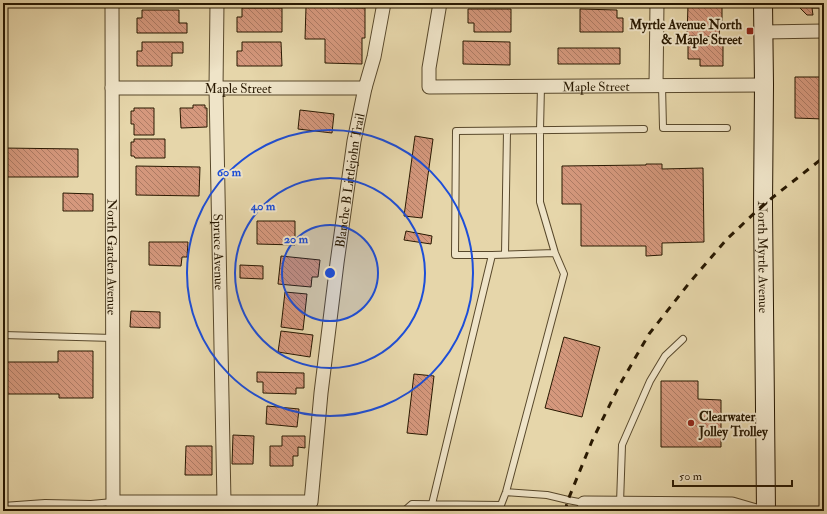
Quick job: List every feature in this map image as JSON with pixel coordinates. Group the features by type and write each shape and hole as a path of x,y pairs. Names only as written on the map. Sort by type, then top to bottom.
{"main road":[{"name":"North Myrtle Avenue","path":"763,3 766,511"}],"street":[{"name":"North Garden Avenue","path":"112,3 113,507"},
{"name":"Spruce Avenue","path":"217,3 216,88 224,502"},
{"name":"Blanche B Littlejohn Trail","path":"224,502 311,502 321,394 354,141 365,88 374,57 384,3"},
{"name":"Maple Street","path":"440,3 429,68 429,87 764,85"},
{"path":"657,3 659,85"},
{"path":"763,32 824,31"},
{"name":"Maple Street","path":"112,88 365,88"},
{"path":"113,507 224,502"},
{"path":"584,503 610,506 732,504 756,511"}],"lane":[{"path":"659,85 663,128 727,128"},
{"path":"404,511 412,504 501,506 506,492 564,274 555,253 540,202 541,86"},
{"path":"555,253 455,255 456,131 644,129"},
{"path":"506,254 507,131"},
{"path":"432,504 492,255"},
{"path":"3,335 113,338"},
{"path":"610,506 622,445 650,381 665,356 683,339"},
{"path":"506,492 548,495 584,503"},
{"path":"3,506 45,503 91,504 113,507"}],"building":[{"path":"795,3 824,3 824,8 812,8 813,15 807,15"},
{"path":"688,5 722,6 722,22 720,22 719,37 687,36"},
{"path":"306,7 365,8 365,38 362,38 362,64 325,63 325,39 305,39"},
{"path":"242,8 282,8 282,32 237,32 237,17 242,17"},
{"path":"468,9 511,9 511,32 474,32 474,23 468,23"},
{"path":"580,9 617,10 617,18 623,18 623,32 580,32"},
{"path":"142,10 179,10 179,23 187,23 187,33 137,33 137,18 142,18"},
{"path":"463,41 510,42 510,65 463,64"},
{"path":"142,42 183,42 183,53 172,53 172,66 137,66 137,51 142,51"},
{"path":"242,42 281,42 282,66 237,66 237,51 242,51"},
{"path":"688,44 723,44 723,66 700,66 700,59 688,59"},
{"path":"558,48 620,48 620,64 558,64"},
{"path":"795,77 824,77 824,119 795,118"},
{"path":"193,105 205,105 205,108 207,108 207,127 181,128 180,108 193,108"},
{"path":"134,108 154,108 154,135 134,135 134,124 131,124 131,111 134,111"},
{"path":"300,110 334,114 332,133 298,129"},
{"path":"415,136 433,139 422,218 404,216"},
{"path":"134,139 165,139 165,158 135,158 134,156 131,156 131,142 134,142"},
{"path":"3,148 78,149 78,177 3,177"},
{"path":"662,164 662,169 703,168 704,242 662,243 662,255 646,256 646,246 581,246 581,204 562,204 562,166"},
{"path":"136,166 200,167 199,196 136,195"},
{"path":"63,193 93,194 93,211 63,211"},
{"path":"257,221 295,221 295,245 257,244"},
{"path":"406,231 432,236 431,244 404,240"},
{"path":"149,242 188,242 187,257 182,257 181,266 149,265"},
{"path":"281,256 320,260 318,277 312,277 311,287 278,284"},
{"path":"240,265 263,266 263,279 240,278"},
{"path":"285,292 307,294 303,330 281,327"},
{"path":"131,311 160,312 160,328 130,327"},
{"path":"281,331 313,335 310,357 278,352"},
{"path":"564,337 600,347 582,417 545,408"},
{"path":"58,351 93,351 93,398 59,398 59,394 3,394 3,362 58,362"},
{"path":"257,372 304,373 304,388 296,388 296,394 263,393 263,382 257,382"},
{"path":"414,374 434,376 427,435 407,433"},
{"name":"Clearwater Jolley Trolley","path":"661,381 698,381 698,399 721,400 721,447 661,447"},
{"path":"267,406 299,409 297,427 266,424"},
{"path":"233,435 254,436 253,464 232,464"},
{"path":"282,436 305,436 305,448 298,447 298,456 293,456 293,466 270,466 270,446 282,446"},
{"path":"186,446 212,446 212,475 185,475"}],"railway":[{"path":"565,511 592,441 619,386 649,334 690,282 727,239 763,205 824,157"}],"place":[{"name":"Myrtle Avenue North & Maple Street","path":"750,31"},
{"name":"Clearwater Jolley Trolley","path":"691,423"}]}
